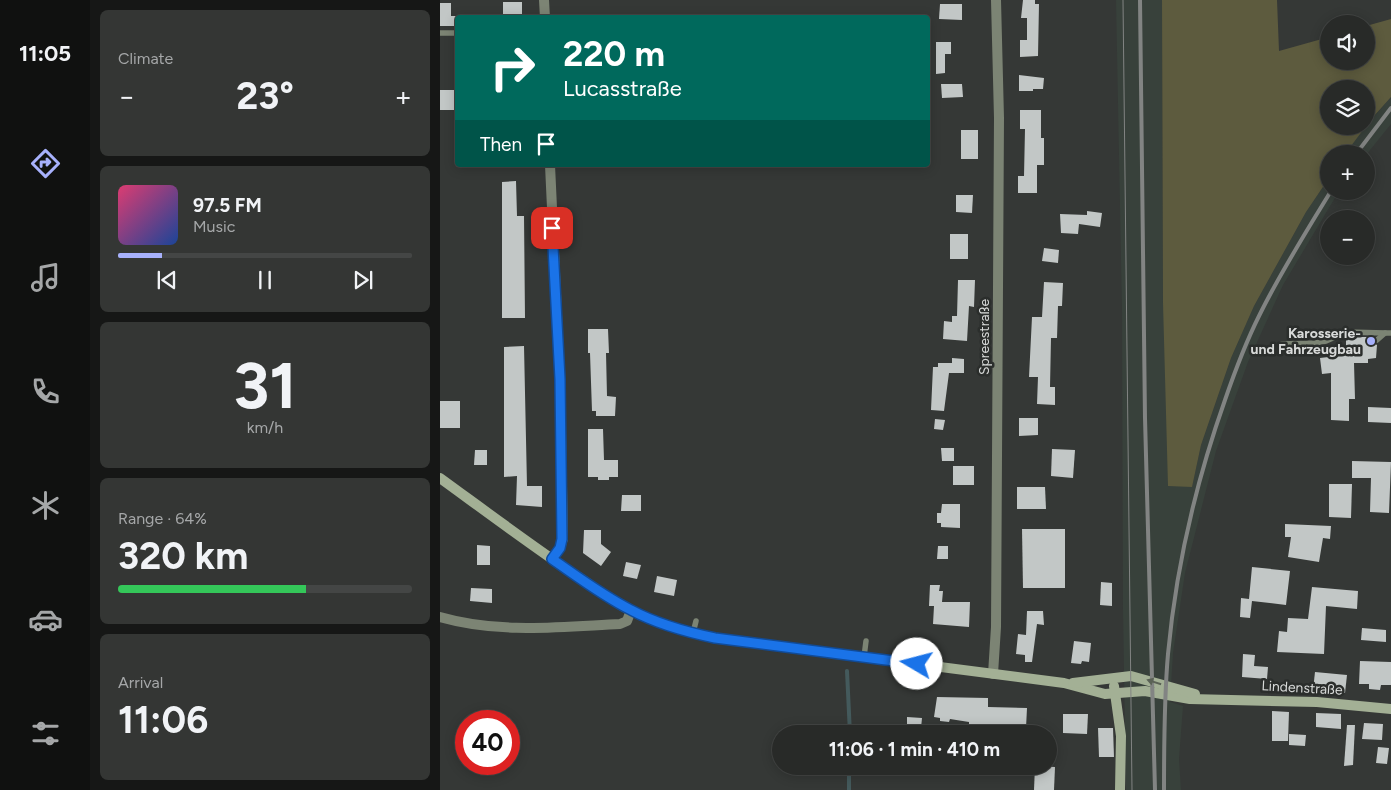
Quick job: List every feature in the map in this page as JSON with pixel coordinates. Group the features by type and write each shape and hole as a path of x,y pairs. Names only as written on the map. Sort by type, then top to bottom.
{"street":[{"path":"544,0 545,15"},
{"name":"Spreestraße","path":"993,674 996,627 999,118 996,0"},
{"path":"550,167 560,379 562,478 562,539 560,548 552,559"},
{"path":"440,478 552,559 610,598 631,610 669,626 715,638 1064,683"},
{"path":"440,617 459,622 496,627 573,627 620,624 627,621 631,610"},
{"name":"Lindenstraße","path":"1064,683 1130,676 1211,699"},
{"path":"1113,679 1120,736 1120,790"},
{"name":"Lindenstraße","path":"1064,683 1096,692 1145,691 1190,699 1317,702 1391,709"}],"lane":[{"path":"440,33 455,33"},
{"path":"1282,344 1326,341 1347,332 1388,333"},
{"path":"1377,340 1388,333"},
{"path":"693,633 696,621"},
{"path":"864,657 866,641"}],"shaded area":[{"path":"1116,0 1162,0 1163,303 1192,486 1201,445 1231,358 1254,306 1306,212 1320,191 1320,200 1334,200 1328,210 1320,210 1320,223 1283,285 1248,362 1216,451 1185,573 1173,653 1170,702 1183,706 1179,759 1181,790 1126,790 1122,311"},
{"path":"1162,0 1277,0 1279,51 1320,40 1320,70 1375,70 1375,23 1391,19 1391,97 1375,115 1375,80 1320,80 1320,135 1359,135 1352,145 1320,145 1320,191 1306,212 1254,306 1231,358 1201,445 1192,487 1168,486 1163,303"},
{"path":"1391,97 1391,124 1374,145 1351,145 1358,135 1375,135 1375,115"}],"building":[{"path":"1023,0 1035,0 1035,4 1039,4 1038,56 1020,57 1020,40 1027,40 1027,18 1021,18"},
{"path":"503,2 522,2 522,15 503,15"},
{"path":"440,3 451,3 451,16 455,16 455,26 440,26"},
{"path":"940,4 962,4 962,20 939,19"},
{"path":"936,42 951,42 951,54 945,54 945,73 936,74"},
{"path":"1019,75 1044,78 1043,89 1019,91"},
{"path":"941,84 962,84 963,97 942,98"},
{"path":"440,90 455,90 455,110 440,110"},
{"path":"1020,110 1041,110 1041,138 1044,138 1044,165 1037,165 1037,193 1018,193 1018,176 1024,176 1025,129 1020,129"},
{"path":"961,130 978,130 978,159 961,159"},
{"path":"516,181 517,216 524,216 525,318 502,318 502,182"},
{"path":"956,195 973,195 972,213 956,212"},
{"path":"1087,211 1102,213 1100,227 1079,224 1078,234 1061,233 1060,214 1087,215"},
{"path":"950,234 968,234 968,259 950,259"},
{"path":"1044,248 1059,250 1058,263 1042,261"},
{"path":"958,280 975,280 974,307 969,306 967,341 943,339 944,321 952,322 952,316 957,316"},
{"path":"1044,282 1063,283 1062,306 1058,306 1057,338 1051,338 1050,387 1055,387 1055,405 1037,404 1038,377 1029,377 1032,317 1042,317"},
{"path":"588,329 608,329 609,353 606,353 607,396 616,397 615,416 596,416 596,411 592,411"},
{"path":"1373,337 1373,343 1377,345 1376,358 1368,359 1368,363 1354,363 1355,399 1349,399 1349,421 1331,420 1331,373 1322,374 1320,358 1346,355 1346,338"},
{"path":"524,346 527,486 542,486 542,507 516,505 517,476 504,477 504,347"},
{"path":"952,358 964,359 964,373 949,373 944,411 931,410 933,367 938,367 938,363 952,363"},
{"path":"440,401 460,401 460,428 440,428"},
{"path":"1368,407 1391,408 1391,423 1368,422"},
{"path":"1019,418 1038,418 1038,435 1019,436"},
{"path":"935,419 945,420 943,430 934,429"},
{"path":"588,429 603,429 604,460 618,460 618,477 609,477 609,480 598,480 598,477 588,477"},
{"path":"941,448 954,448 954,461 942,461"},
{"path":"1052,449 1075,450 1073,478 1051,476"},
{"path":"475,450 487,450 487,465 474,465"},
{"path":"1352,461 1391,462 1389,513 1370,512 1371,478 1352,478"},
{"path":"953,466 974,466 974,485 953,485"},
{"path":"1329,484 1352,484 1351,518 1329,517"},
{"path":"1017,487 1045,487 1046,509 1017,509"},
{"path":"622,495 641,495 641,511 621,511"},
{"path":"942,504 960,504 960,528 941,527 941,523 937,523 937,513 941,513"},
{"path":"1285,524 1331,526 1330,539 1323,538 1319,562 1288,557 1291,537 1285,537"},
{"path":"1022,529 1065,529 1065,588 1023,588"},
{"path":"584,530 601,530 601,544 611,552 601,566 583,553"},
{"path":"477,545 490,546 490,565 477,565"},
{"path":"938,546 948,546 948,559 937,559"},
{"path":"626,562 641,565 637,579 623,576"},
{"path":"1252,567 1290,571 1286,605 1252,601 1250,618 1240,617 1241,598 1249,599"},
{"path":"657,576 677,580 674,596 654,592"},
{"path":"1101,582 1112,583 1112,606 1100,605"},
{"path":"930,585 940,585 939,591 943,591 942,602 970,602 969,627 933,624 934,606 929,606"},
{"path":"1312,587 1358,591 1357,609 1326,606 1324,654 1277,652 1279,631 1287,632 1288,618 1308,619"},
{"path":"471,588 492,589 492,603 470,601"},
{"path":"1027,611 1043,611 1044,625 1037,624 1032,662 1025,662 1025,655 1016,654 1018,634 1026,635"},
{"path":"1362,628 1386,630 1386,642 1361,640"},
{"path":"1074,641 1091,643 1089,662 1082,661 1081,664 1071,663"},
{"path":"1243,654 1255,655 1254,666 1268,667 1267,679 1242,677"},
{"path":"1360,661 1391,662 1391,685 1381,685 1380,690 1369,689 1369,684 1359,684"},
{"path":"1315,672 1347,675 1345,693 1313,690"},
{"path":"937,697 988,698 988,707 1027,708 1026,725 969,725 969,722 950,719 949,722 940,721 940,718 934,717"},
{"path":"1272,711 1289,712 1288,741 1272,741"},
{"path":"1316,713 1341,714 1341,729 1316,727"},
{"path":"1063,714 1088,714 1087,734 1063,733"},
{"path":"907,717 922,718 921,725 907,725"},
{"path":"1364,723 1383,724 1382,740 1362,739"},
{"path":"1347,725 1355,725 1353,765 1344,766"},
{"path":"1098,728 1113,728 1114,757 1099,757"},
{"path":"1289,734 1306,735 1305,746 1289,745"},
{"path":"1378,747 1389,748 1387,764 1376,763"},
{"path":"1035,775 1055,775 1054,790 1034,790"}],"waterway":[{"path":"847,671 850,725"},
{"path":"849,775 849,790"}],"tram line":[{"path":"1123,0 1132,790"}],"railway":[{"path":"1140,0 1145,418 1155,790"},
{"path":"1363,145 1391,108"},
{"path":"1164,790 1168,654 1176,589 1196,493 1215,431 1245,346 1284,268 1326,200"}],"place":[{"name":"Karosserie- und Fahrzeugbau","path":"1371,341"}],"route":[{"path":"552,228 560,379 562,539 560,548 552,559 631,610 690,633 715,638 917,664"}]}
